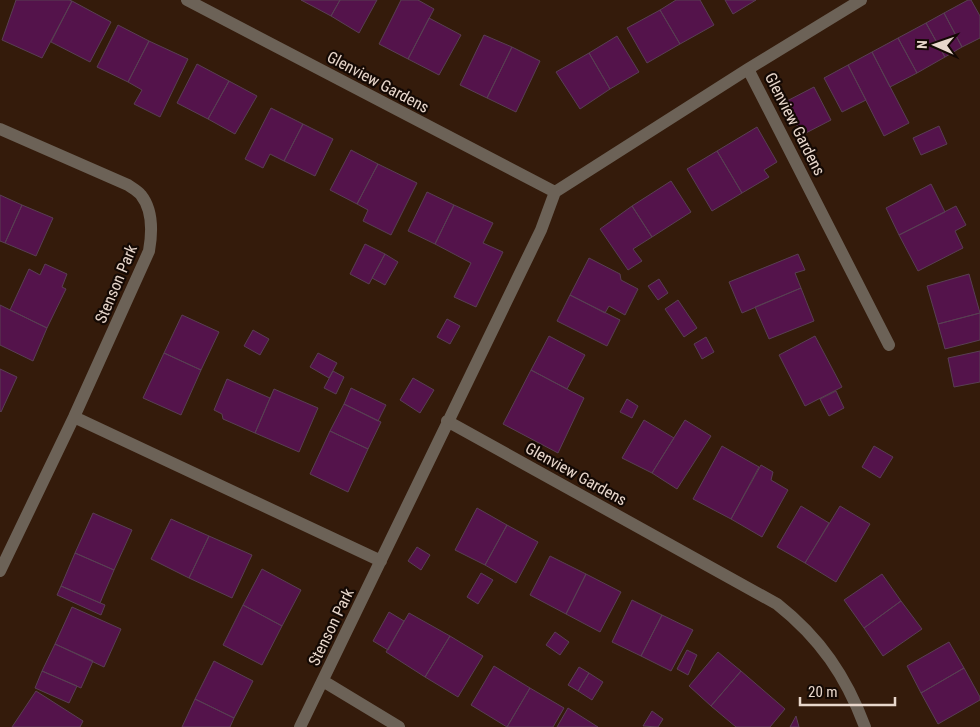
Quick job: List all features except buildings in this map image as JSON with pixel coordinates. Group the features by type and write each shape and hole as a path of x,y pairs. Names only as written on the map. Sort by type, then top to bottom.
{"street":[{"name":"Glenview Gardens","path":"187,0 555,192 748,69 889,345"},
{"path":"748,69 861,0"},
{"name":"Stenson Park","path":"0,129 128,185 142,195 152,229 149,251 74,417 0,571"},
{"path":"447,421 541,230 555,192"},
{"path":"74,417 381,561"},
{"name":"Glenview Gardens","path":"447,421 777,604 799,621 841,673 865,727"},
{"name":"Stenson Park","path":"300,727 447,421"},
{"name":"Stenson Park","path":"323,681 399,727"}]}
